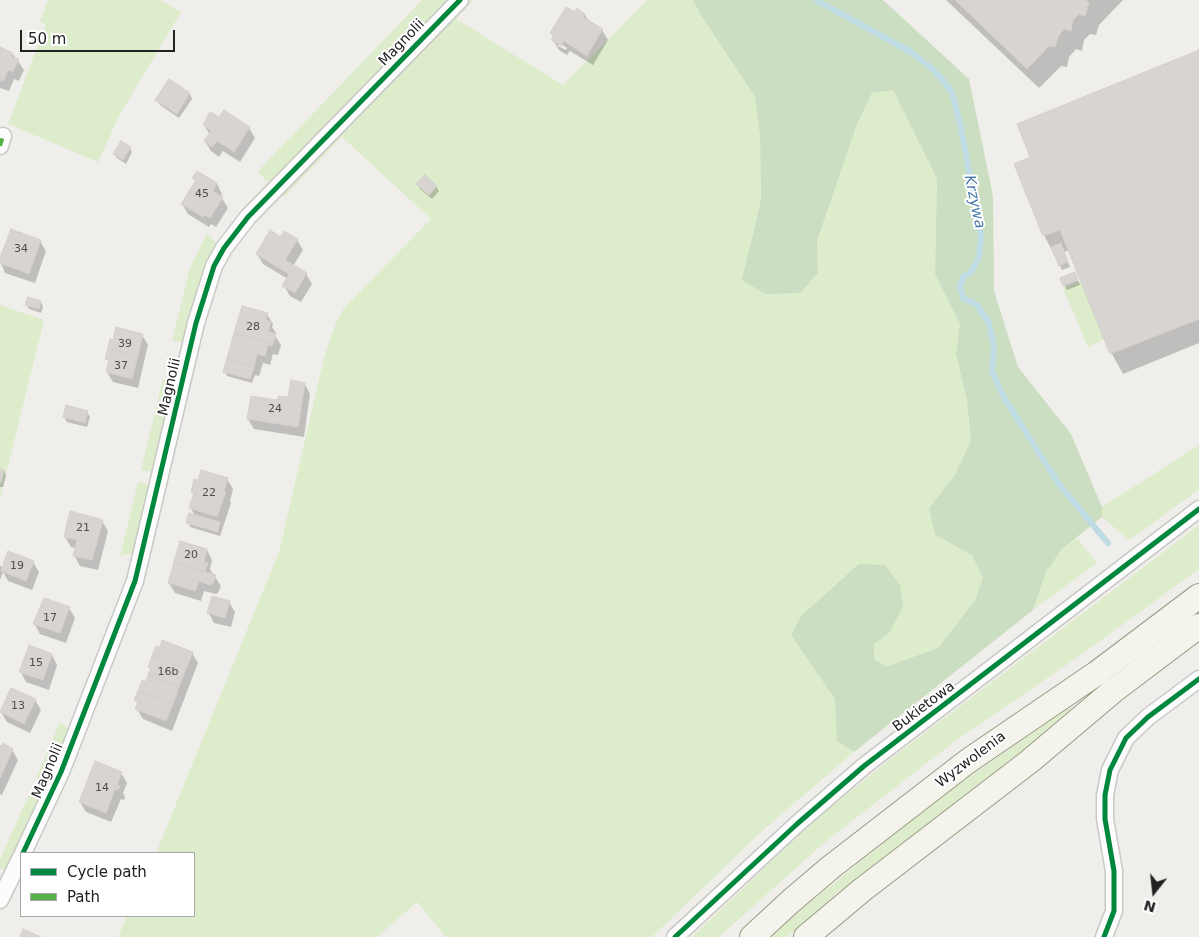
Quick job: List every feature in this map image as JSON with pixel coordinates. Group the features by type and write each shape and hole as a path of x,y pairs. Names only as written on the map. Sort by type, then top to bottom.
{"main road":[{"name":"Wyzwolenia","path":"752,937 790,901 831,867 968,761 1097,673 1199,596"},
{"path":"806,937 876,878 1030,761 1113,691 1199,626"}],"street":[{"name":"Magnolii","path":"23,852 61,772 135,581 196,323 214,266 224,248 248,216 460,0"},
{"name":"Bukietowa","path":"675,937 796,824 864,766 1199,509"},
{"path":"1104,937 1114,911 1114,871 1105,819 1105,795 1110,770 1126,738 1148,717 1199,679"},
{"name":"Magnolii","path":"0,900 20,859"}],"green space":[{"path":"48,0 160,0 181,12 119,116 98,162 8,124 46,24 40,22"},
{"path":"422,0 450,0 274,180 266,181 258,171"},
{"path":"466,0 473,0 456,19 563,85 647,0 693,0 755,97 760,136 761,199 749,247 818,273 817,241 857,124 872,93 893,90 937,179 935,274 960,324 956,354 967,400 971,441 954,476 929,508 935,535 972,555 983,578 975,600 938,648 886,668 874,659 874,644 889,633 791,635 835,699 837,741 854,752 762,831 652,937 446,937 417,902 377,937 118,937 127,917 195,917 195,852 156,852 279,552 324,358 336,323 344,308 431,219 342,137 283,198 281,194"},
{"path":"693,0 883,0 969,79 993,196 994,291 1018,367 1071,434 1102,507 1102,517 1062,549 1046,572 1033,610 854,752 837,741 835,699 791,635 802,615 859,564 885,565 900,585 903,607 889,633 874,644 874,659 886,667 938,648 975,600 983,578 972,555 935,535 929,508 954,476 971,441 967,400 956,354 960,324 935,274 937,179 893,90 872,93 857,124 817,241 818,273 800,293 765,294 742,280 761,199 760,136 755,97"},
{"path":"207,233 218,245 184,342 172,341 190,268"},
{"path":"1081,281 1105,339 1088,347 1063,288"},
{"path":"0,305 44,320 0,499"},
{"path":"163,379 175,385 154,472 141,470"},
{"path":"1199,445 1199,489 1179,504 1129,540 1102,517 1102,507"},
{"path":"138,482 151,485 134,553 120,556"},
{"path":"1199,525 1199,569 1078,657 954,742 825,842 719,937 692,937 815,820 888,761"},
{"path":"1077,538 1097,563 1033,610 1046,572 1062,549"},
{"path":"1070,707 1072,708 1024,749 837,893 787,937 772,937 790,919 902,828 965,780"},
{"path":"60,722 69,729 48,779 36,778"},
{"path":"31,790 40,801 7,872 0,868 0,859"}],"building":[{"path":"955,0 1086,0 1089,3 1085,16 1079,14 1073,20 1071,31 1064,29 1058,37 1055,47 1049,46 1027,69"},
{"path":"566,7 575,12 577,8 585,14 583,17 603,29 595,42 558,20"},
{"path":"558,20 595,42 587,56 564,41 561,46 551,40 554,36 550,33"},
{"path":"0,47 13,53 12,57 19,59 13,72 8,70 4,81 0,80"},
{"path":"1199,50 1199,319 1110,354 1060,230 1043,236 1014,164 1030,157 1017,124"},
{"path":"169,79 190,93 177,114 155,100"},
{"path":"224,110 250,127 234,152 217,141 212,147 204,141 211,131 203,125 210,112 219,117"},
{"path":"121,141 131,147 123,160 113,154"},
{"path":"197,171 217,183 213,191 223,197 210,218 205,215 203,217 181,204 196,180 192,178"},
{"path":"425,175 437,186 429,195 416,184"},
{"path":"11,229 41,240 29,274 0,263 0,258"},
{"path":"270,230 281,237 284,231 298,239 285,260 307,273 295,293 282,286 289,274 256,254"},
{"path":"1061,243 1068,262 1059,266 1051,247"},
{"path":"1075,272 1078,280 1063,286 1060,278"},
{"path":"28,297 41,301 39,309 25,305"},
{"path":"242,306 268,313 266,320 271,322 268,332 276,334 273,344 234,333"},
{"path":"116,327 143,334 138,356 108,348 110,339 113,340"},
{"path":"234,333 273,344 272,346 268,345 265,356 257,354 254,367 227,359"},
{"path":"108,348 138,356 132,379 106,372 109,360 105,359"},
{"path":"227,359 254,367 250,379 223,372"},
{"path":"291,380 305,383 298,427 247,419 251,396 276,400 279,396 288,397"},
{"path":"66,405 88,411 85,423 63,417"},
{"path":"0,469 4,470 1,483 0,483"},
{"path":"201,470 228,478 224,491 226,492 217,517 189,508 194,493 191,492 194,479 198,480"},
{"path":"70,511 103,520 92,560 73,556 77,540 64,537"},
{"path":"189,513 220,522 218,532 186,523"},
{"path":"180,541 207,549 204,562 208,563 205,572 174,562"},
{"path":"8,551 34,561 26,581 1,571"},
{"path":"174,562 216,575 213,583 210,585 199,581 195,591 168,583"},
{"path":"212,596 230,601 225,618 207,613"},
{"path":"44,598 70,607 60,633 33,624"},
{"path":"162,640 193,652 186,669 152,656 156,646 160,647"},
{"path":"29,645 52,654 43,680 19,672"},
{"path":"152,656 186,669 179,687 148,675 151,668 148,667"},
{"path":"148,675 179,687 173,704 138,691 142,680 146,682"},
{"path":"11,688 36,699 24,724 0,712"},
{"path":"138,691 173,704 166,721 135,709 138,702 134,700"},
{"path":"3,743 13,749 0,778 0,745 2,746"},
{"path":"95,761 122,772 117,785 120,786 118,790 115,789 106,813 79,802"},
{"path":"23,929 41,937 20,937"}],"waterway":[{"name":"Krzywa","path":"816,0 911,52 935,71 952,92 961,128 981,236 979,257 971,272 963,277 960,286 963,298 977,305 989,323 994,347 992,372 1005,399 1058,483 1108,543"}],"marked path":[{"path":"0,146 3,136"}],"cycle path":[{"path":"23,852 61,772 135,581 196,323 214,266 224,248 248,217 460,0"},
{"path":"675,937 797,824 864,766 1199,509"},
{"path":"1104,937 1114,911 1114,871 1105,819 1105,795 1110,770 1126,738 1148,717 1199,679"}]}
